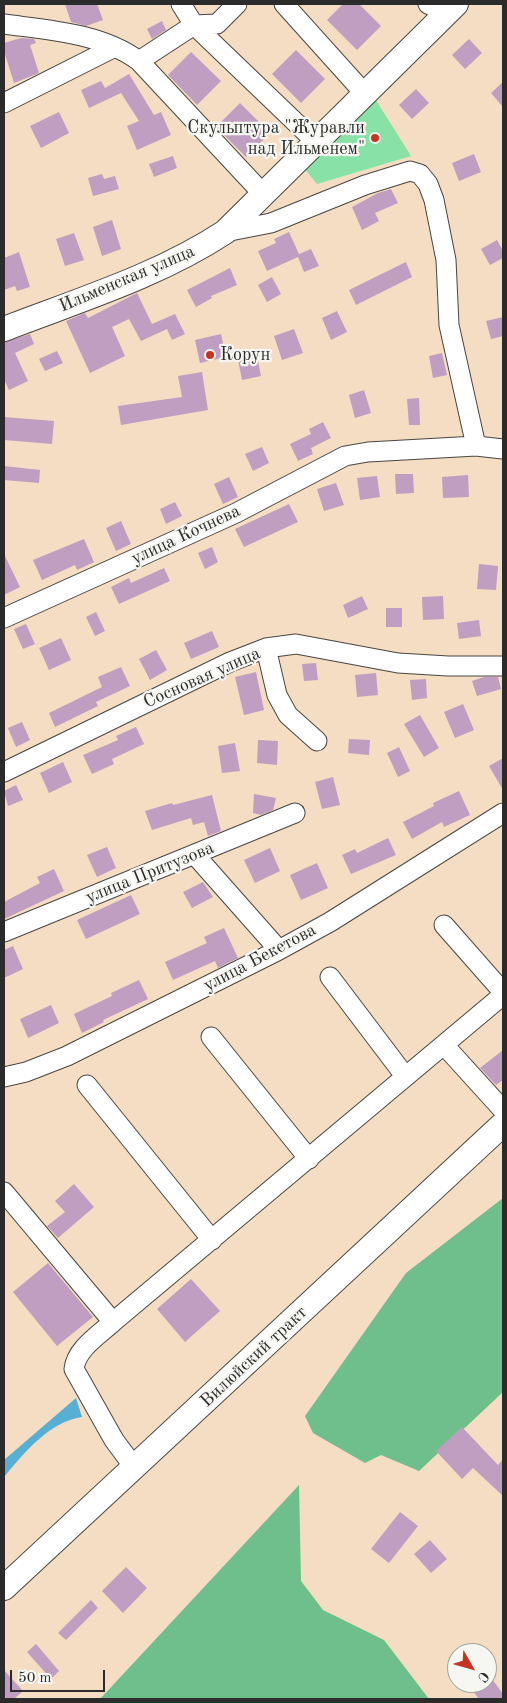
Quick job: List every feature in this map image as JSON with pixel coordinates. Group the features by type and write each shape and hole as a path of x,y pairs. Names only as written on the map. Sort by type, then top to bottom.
{"main road":[{"name":"Ильменская улица","path":"4,329 154,270 194,252 226,232 365,94 444,7"},
{"name":"Вилюйский тракт","path":"4,1588 503,1124"}],"street":[{"path":"181,4 194,25 316,142"},
{"path":"139,61 194,25 217,24 237,4"},
{"path":"284,4 365,94"},
{"path":"4,24 68,33 115,47 139,61 264,195"},
{"path":"4,103 115,47"},
{"path":"226,232 271,223 364,184 410,171 420,174 428,184 434,200 446,260 449,325 476,446"},
{"name":"улица Кочнева","path":"4,618 236,513 345,456 368,452 476,446 503,449"},
{"name":"Сосновая улица","path":"4,772 230,662 266,648 296,644 398,663 448,666 503,666"},
{"path":"266,648 277,695 288,715 317,741"},
{"name":"улица Притузова","path":"4,932 295,813"},
{"name":"улица Бекетова","path":"4,1077 26,1072 68,1056 279,950 330,922 503,814"},
{"path":"195,855 279,950"},
{"path":"134,1467 114,1440 74,1370 75,1361 81,1352 113,1322 309,1159 503,993 444,925"},
{"path":"330,977 405,1076"},
{"path":"211,1037 309,1159"},
{"path":"444,1045 503,1110"},
{"path":"87,1085 212,1240"},
{"path":"4,1192 113,1322"}],"green space":[{"path":"374,97 411,156 317,184 304,168"},
{"path":"503,1198 503,1392 419,1471 381,1455 365,1463 313,1433 305,1416 406,1273"},
{"path":"299,1485 301,1581 323,1610 384,1640 429,1699 100,1699"}],"water":[{"path":"76,1398 82,1417 70,1420 48,1432 20,1458 4,1477 4,1460"}],"building":[{"path":"65,4 97,4 103,20 86,26 71,22"},
{"path":"343,4 359,4 381,26 357,50 327,20"},
{"path":"162,21 166,30 152,39 147,29"},
{"path":"21,38 34,39 36,43 30,45 39,73 14,83 4,51 4,43"},
{"path":"469,39 482,53 465,69 452,55"},
{"path":"296,50 325,79 301,103 272,74"},
{"path":"191,52 221,81 197,105 168,75"},
{"path":"129,74 154,115 161,112 171,135 137,150 127,126 139,121 121,93 89,108 81,90 101,81 105,88"},
{"path":"503,82 503,107 491,93"},
{"path":"416,89 429,103 412,119 399,105"},
{"path":"240,103 270,133 246,157 216,127"},
{"path":"59,112 69,133 41,148 30,126"},
{"path":"474,154 481,172 459,181 452,163"},
{"path":"173,156 177,168 154,177 149,164"},
{"path":"102,174 104,179 115,176 119,189 93,196 88,178"},
{"path":"391,189 398,203 375,213 379,221 362,230 352,207 378,193"},
{"path":"112,220 121,249 102,256 93,227"},
{"path":"289,232 299,254 311,249 319,266 304,272 298,257 267,271 258,251 276,243 274,239"},
{"path":"74,233 84,260 65,266 56,239"},
{"path":"497,240 503,251 503,258 490,265 481,249"},
{"path":"19,252 30,287 17,291 15,286 4,290 4,258"},
{"path":"406,262 412,277 356,305 349,290"},
{"path":"230,268 237,285 211,296 212,298 196,307 187,290"},
{"path":"272,277 281,294 267,302 258,285"},
{"path":"137,293 152,324 175,314 185,334 172,340 167,329 141,341 129,319 112,327 125,356 90,373 66,321 85,313 88,318"},
{"path":"337,311 347,332 331,340 322,318"},
{"path":"503,317 503,336 491,339 486,321"},
{"path":"294,329 303,353 282,360 274,336"},
{"path":"30,334 34,344 15,353 28,381 9,390 4,379 4,342"},
{"path":"221,334 226,357 200,363 195,340"},
{"path":"57,351 63,363 45,371 39,359"},
{"path":"442,353 447,375 433,378 429,356"},
{"path":"257,356 261,376 242,380 238,360"},
{"path":"202,372 208,410 121,425 118,406 182,397 178,376"},
{"path":"364,390 371,413 355,418 349,395"},
{"path":"419,398 420,425 409,425 407,399"},
{"path":"4,417 54,421 52,444 4,440"},
{"path":"323,422 331,438 311,448 313,454 298,461 290,444 311,434 309,429"},
{"path":"262,447 269,463 253,471 245,454"},
{"path":"4,466 40,470 39,483 4,480"},
{"path":"395,474 413,474 414,493 396,494"},
{"path":"468,475 469,497 443,498 442,477"},
{"path":"377,476 380,497 360,500 357,478"},
{"path":"229,477 238,497 223,504 214,484"},
{"path":"336,483 344,505 324,511 317,489"},
{"path":"175,502 182,516 166,524 160,509"},
{"path":"289,504 298,522 244,547 235,529"},
{"path":"121,521 131,544 116,551 106,528"},
{"path":"84,539 94,562 77,570 75,565 42,580 33,560"},
{"path":"212,547 218,562 205,569 198,553"},
{"path":"4,554 20,587 4,595"},
{"path":"479,564 498,566 496,590 477,589"},
{"path":"164,568 170,581 119,604 111,587 129,578 131,583"},
{"path":"362,596 368,609 348,618 343,605"},
{"path":"443,596 444,619 423,620 422,597"},
{"path":"386,608 402,608 402,627 386,627"},
{"path":"96,612 105,631 95,636 86,617"},
{"path":"479,620 481,636 459,639 457,623"},
{"path":"26,624 35,644 23,649 14,629"},
{"path":"212,631 219,647 191,659 184,643"},
{"path":"61,638 71,660 49,670 39,648"},
{"path":"156,650 167,670 150,680 139,659"},
{"path":"316,663 318,680 304,681 302,664"},
{"path":"121,667 130,686 96,702 98,706 55,727 49,713 102,687 98,677"},
{"path":"256,672 264,710 244,715 235,677"},
{"path":"376,673 378,695 357,697 355,675"},
{"path":"484,677 498,677 501,689 477,696 472,681"},
{"path":"426,679 427,698 412,700 410,680"},
{"path":"463,704 474,730 455,738 444,712"},
{"path":"420,715 439,748 424,757 404,724"},
{"path":"22,722 30,740 16,747 8,728"},
{"path":"136,727 144,744 112,759 114,764 92,774 83,755 118,740 116,736"},
{"path":"349,739 370,740 369,755 348,753"},
{"path":"258,740 278,741 277,765 257,763"},
{"path":"235,743 240,771 222,773 218,746"},
{"path":"399,747 410,771 398,777 387,753"},
{"path":"503,758 503,790 489,766"},
{"path":"63,762 72,782 49,793 40,773"},
{"path":"333,777 340,805 322,809 315,782"},
{"path":"16,785 23,800 8,806 4,791"},
{"path":"459,791 470,815 444,827 442,822 412,839 403,822 434,806 433,803"},
{"path":"254,794 276,798 273,810 261,815 253,813"},
{"path":"212,795 221,831 208,836 204,822 193,825 191,818 152,830 145,811 172,803 173,805"},
{"path":"388,838 396,855 351,874 342,855 355,849 357,853"},
{"path":"107,847 116,868 97,877 87,855"},
{"path":"270,848 280,871 255,883 244,860"},
{"path":"317,863 328,888 301,900 290,875"},
{"path":"54,869 64,891 4,919 4,902 40,883 37,877"},
{"path":"203,882 213,897 192,908 183,892"},
{"path":"131,895 140,914 86,939 77,920"},
{"path":"224,928 238,958 218,968 215,961 173,980 165,962 207,943 204,937"},
{"path":"13,946 23,969 4,978 4,950"},
{"path":"139,980 148,999 103,1020 104,1022 82,1033 74,1014 112,996 111,993"},
{"path":"51,1005 59,1023 28,1038 20,1019"},
{"path":"503,1050 503,1080 496,1085 480,1068"},
{"path":"74,1184 94,1207 58,1238 47,1226 65,1212 55,1201"},
{"path":"48,1263 93,1317 57,1346 13,1292"},
{"path":"191,1279 220,1311 185,1342 157,1309"},
{"path":"462,1427 498,1465 503,1459 503,1496 473,1468 462,1479 436,1451"},
{"path":"400,1512 418,1526 389,1563 371,1549"},
{"path":"430,1540 447,1559 431,1573 414,1554"},
{"path":"126,1567 147,1588 123,1613 102,1591"},
{"path":"91,1600 98,1608 66,1640 58,1633"},
{"path":"36,1644 59,1671 51,1679 27,1652"},
{"path":"4,1670 23,1691 14,1699 7,1699 4,1696"},
{"path":"497,1686 503,1694 503,1699 479,1699 474,1693 497,1693"}],"place":[{"name":"Скульптура \"Журавли над Ильменем\"","path":"375,138"},
{"name":"Корун","path":"210,355"}]}
